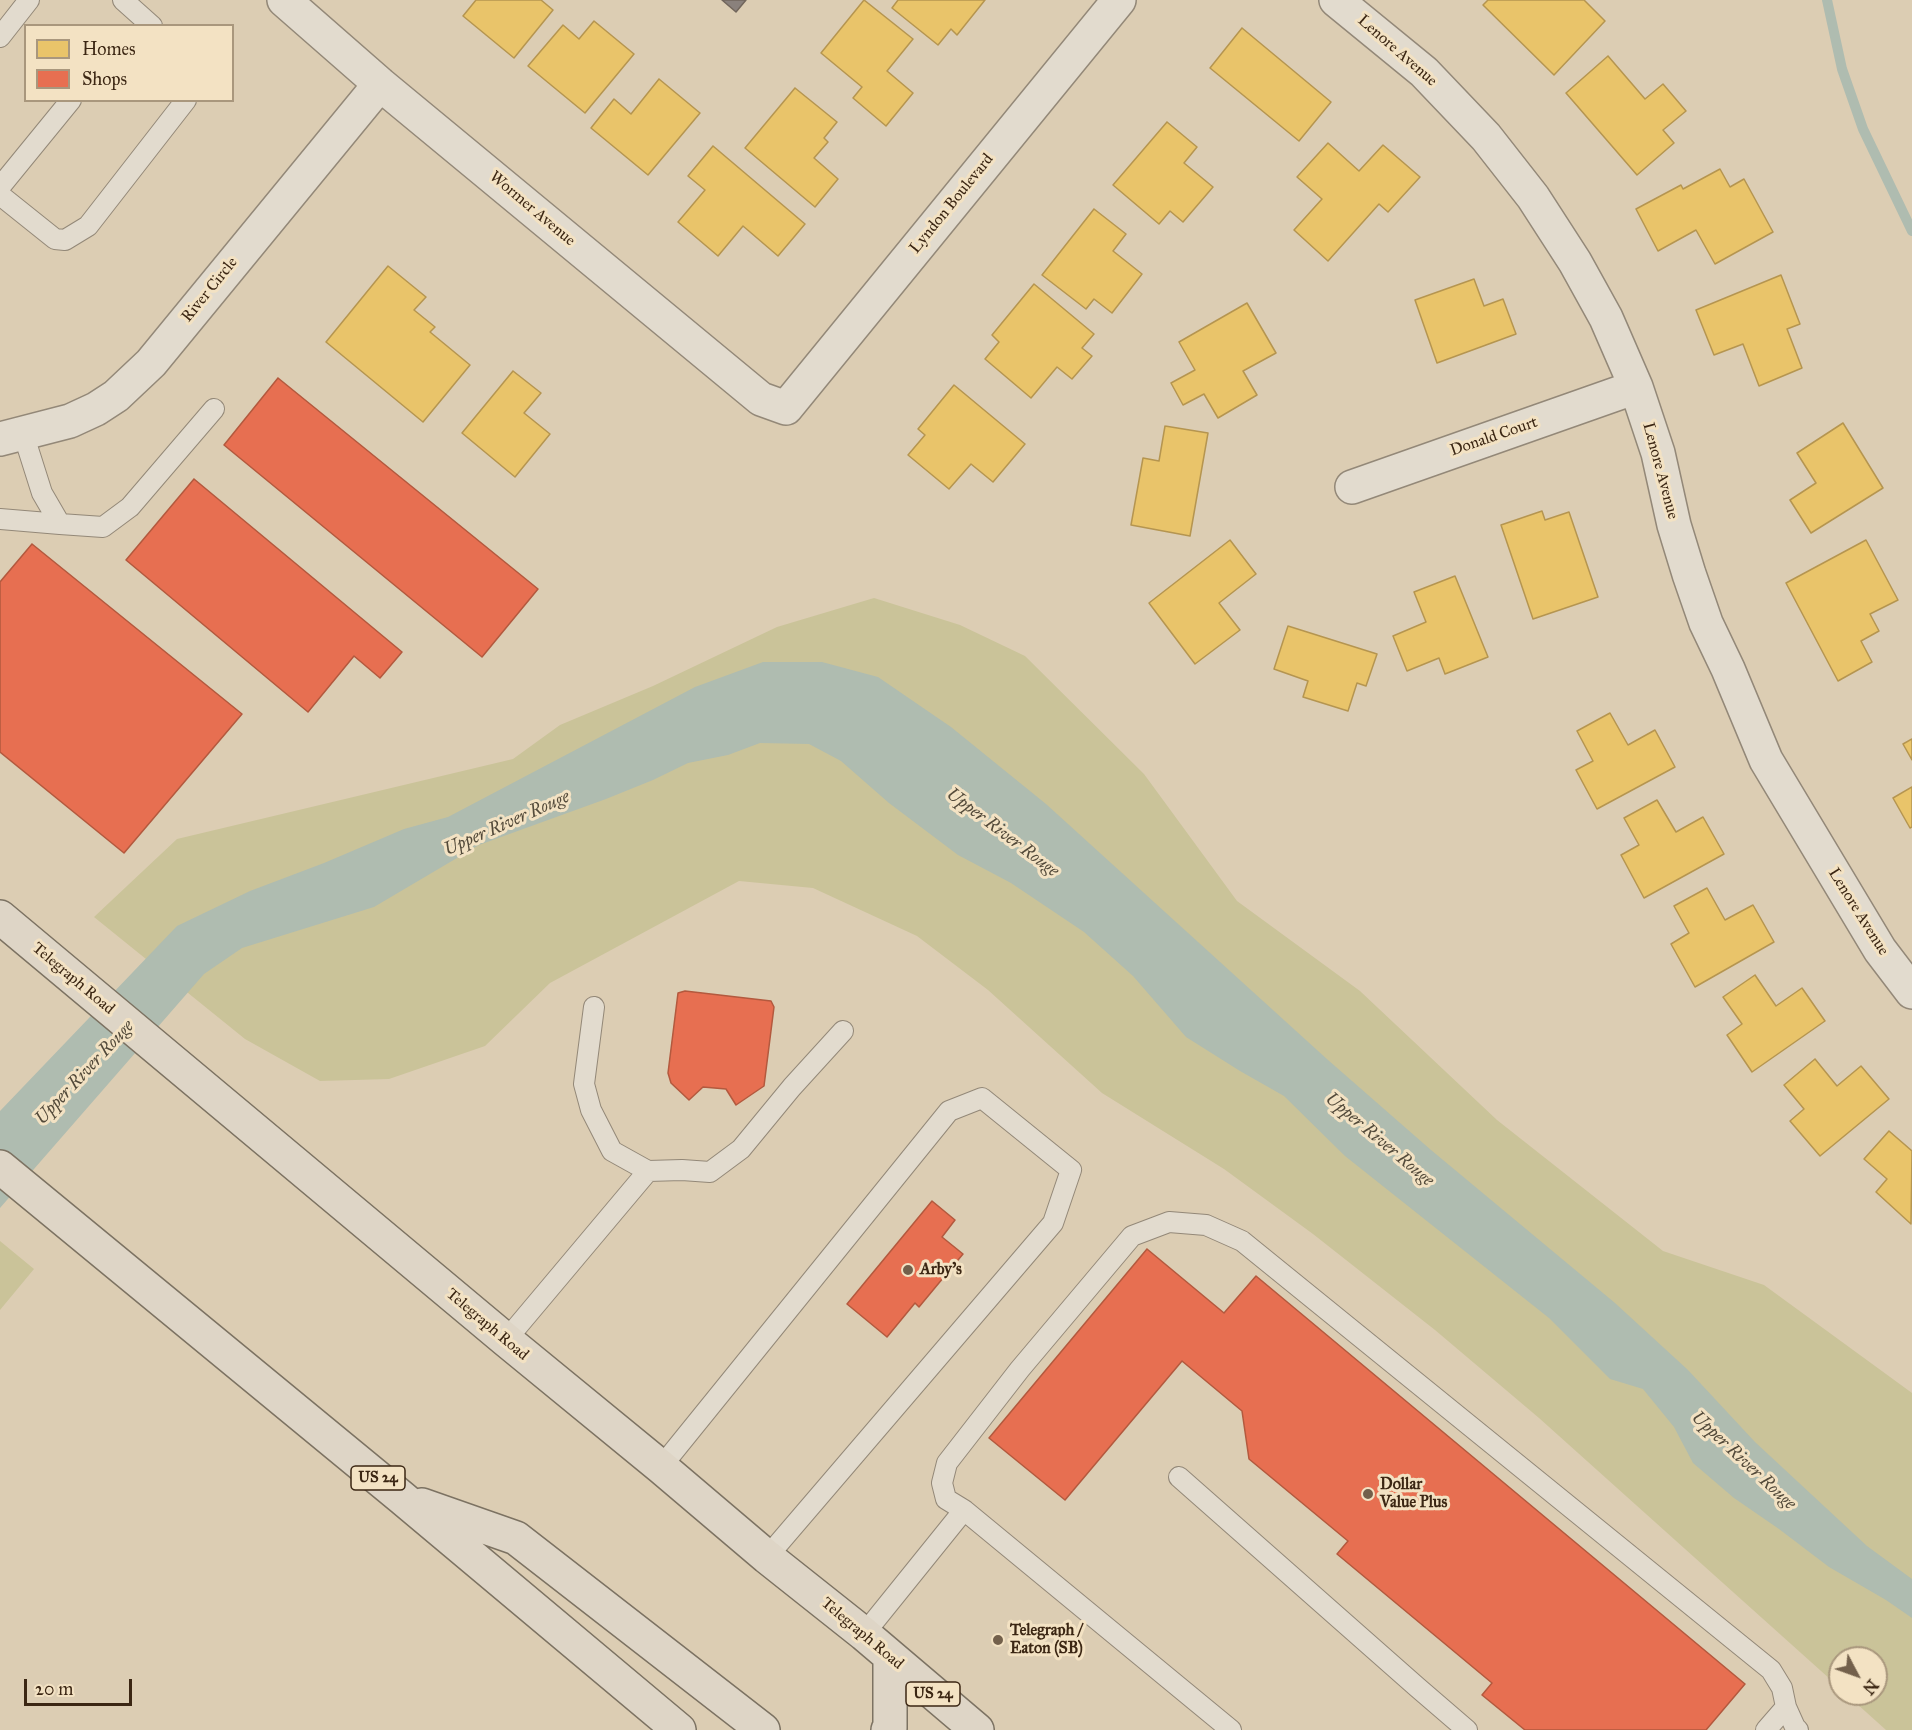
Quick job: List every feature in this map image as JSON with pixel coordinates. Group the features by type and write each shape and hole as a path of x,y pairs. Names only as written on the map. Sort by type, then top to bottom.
{"main road":[{"name":"Telegraph Road","path":"0,917 767,1557 864,1634 976,1730"},
{"name":"US 24","path":"0,1167 401,1497 679,1730"},
{"path":"401,1497 516,1538 763,1730"},
{"path":"888,1730 890,1728 890,1657"}],"street":[{"name":"Wormer Avenue","path":"284,0 380,84 761,399 786,408"},
{"name":"Lyndon Boulevard","path":"786,408 1119,0"},
{"name":"Lenore Avenue","path":"1336,0 1424,72 1486,137 1533,197 1575,261 1601,309 1636,387 1658,453 1674,525 1706,623 1766,760 1880,950 1912,992"},
{"name":"River Circle","path":"12,436 70,421 96,409 116,396 151,363 380,84"},
{"name":"Donald Court","path":"1352,487 1636,387"}],"lane":[{"path":"0,37 29,0"},
{"path":"123,0 141,22"},
{"path":"0,187 69,102"},
{"path":"0,195 55,239 65,240 88,226 184,102"},
{"path":"0,519 103,528 130,507 213,409"},
{"path":"12,436 60,524"},
{"path":"594,1007 584,1084 591,1110 612,1151 648,1171 710,1172 741,1149 792,1087 843,1031"},
{"path":"661,1467 949,1111 982,1098 1071,1170 1053,1223 767,1557"},
{"path":"506,1340 648,1171"},
{"path":"1231,1730 964,1510 946,1499 942,1483 947,1463 1020,1369 1132,1236 1169,1222 1206,1225 1242,1241 1771,1670 1782,1688 1786,1707 1798,1730"},
{"path":"1179,1477 1467,1730"},
{"path":"864,1634 964,1510"},
{"path":"1766,1730 1786,1707"}],"shaded area":[{"path":"874,598 960,625 1025,656 1144,774 1237,901 1360,991 1497,1120 1663,1251 1764,1285 1912,1393 1912,1730 1886,1730 1859,1706 1888,1706 1888,1646 1828,1646 1828,1677 1539,1418 1435,1330 1313,1234 1224,1169 1102,1093 988,990 917,936 813,888 739,881 550,983 485,1046 389,1079 320,1081 245,1039 94,917 177,839 513,759 560,725 653,686 777,627"},
{"path":"0,1241 34,1269 0,1310"}],"water":[{"name":"Upper River Rouge","path":"763,662 822,662 878,677 951,727 1046,804 1328,1060 1431,1150 1615,1303 1688,1370 1755,1442 1867,1546 1912,1579 1912,1618 1829,1567 1734,1498 1693,1463 1674,1427 1643,1389 1610,1379 1549,1318 1345,1156 1284,1096 1186,1037 1133,976 1084,932 1011,883 958,855 889,803 841,761 809,744 760,743 728,755 688,763 606,799 479,845 374,907 242,948 204,974 0,1208 0,1111 177,926 250,891 404,829 448,817 695,687"}],"building: Homes":[{"path":"476,0 541,0 553,10 514,58 463,16"},
{"path":"864,0 913,39 887,71 913,93 886,126 853,98 862,87 821,53"},
{"path":"898,0 985,0 957,35 951,29 938,45 892,8"},
{"path":"1488,0 1584,0 1605,21 1554,75 1483,5"},
{"path":"594,21 634,54 585,113 528,66 563,25 579,39"},
{"path":"1242,28 1331,102 1299,141 1210,68"},
{"path":"1608,56 1645,99 1663,84 1686,111 1663,130 1674,143 1637,175 1566,93"},
{"path":"659,79 700,113 648,175 591,128 614,99 631,114"},
{"path":"795,88 837,122 824,138 828,142 814,158 838,179 815,207 745,148"},
{"path":"1167,122 1197,147 1184,163 1213,187 1183,222 1170,211 1159,224 1113,185"},
{"path":"1328,143 1359,171 1383,145 1420,177 1388,212 1379,204 1328,261 1294,230 1322,199 1297,177"},
{"path":"713,146 805,224 778,256 743,226 718,256 678,222 705,190 688,176"},
{"path":"1720,169 1730,187 1744,179 1773,232 1715,264 1696,230 1658,251 1636,209 1681,185 1683,189"},
{"path":"1094,209 1126,234 1113,251 1142,274 1112,313 1094,299 1086,309 1042,275"},
{"path":"388,266 426,297 414,310 435,327 430,332 470,365 423,422 326,342"},
{"path":"1781,275 1800,324 1787,329 1802,368 1759,386 1743,344 1714,355 1696,310"},
{"path":"1474,279 1484,306 1503,299 1516,334 1437,363 1415,300"},
{"path":"1034,284 1094,334 1082,348 1092,356 1072,379 1057,367 1031,398 985,359 999,342 992,335"},
{"path":"1247,303 1276,353 1243,371 1257,395 1218,418 1204,394 1183,405 1171,383 1195,370 1179,342"},
{"path":"513,371 541,393 524,413 550,434 515,477 462,433"},
{"path":"954,385 1025,444 993,482 971,464 949,489 908,455 925,435 918,429"},
{"path":"1843,423 1883,488 1811,533 1790,500 1816,483 1797,453"},
{"path":"1165,426 1208,433 1190,536 1131,525 1143,458 1159,461"},
{"path":"1542,511 1545,520 1569,512 1598,597 1533,619 1501,525"},
{"path":"1230,540 1256,574 1219,603 1240,630 1195,664 1149,603"},
{"path":"1866,540 1898,600 1870,614 1879,631 1861,641 1872,662 1838,681 1786,583"},
{"path":"1455,576 1488,657 1445,674 1439,658 1407,671 1393,636 1426,622 1414,592"},
{"path":"1288,626 1377,654 1366,686 1357,683 1348,711 1303,697 1308,681 1274,669"},
{"path":"1610,713 1628,745 1655,730 1675,767 1597,809 1576,770 1593,761 1577,731"},
{"path":"1912,739 1912,760 1903,744"},
{"path":"1912,787 1912,827 1910,828 1893,798"},
{"path":"1657,800 1676,832 1703,817 1724,854 1644,898 1621,855 1639,845 1624,818"},
{"path":"1707,888 1725,920 1753,905 1774,942 1695,987 1671,944 1689,933 1674,906"},
{"path":"1755,975 1776,1006 1802,988 1825,1021 1752,1072 1727,1035 1742,1024 1723,997"},
{"path":"1815,1059 1837,1086 1861,1066 1889,1099 1820,1156 1790,1121 1804,1109 1784,1085"},
{"path":"1889,1131 1912,1151 1911,1224 1876,1192 1887,1179 1864,1159"}],"building: Shops":[{"path":"278,378 538,589 482,657 224,445"},
{"path":"194,479 402,652 380,678 354,656 308,712 126,560"},
{"path":"32,544 242,714 124,853 0,752 0,582"},
{"path":"685,991 771,1001 774,1007 764,1086 736,1105 726,1089 703,1087 689,1100 671,1083 668,1073 678,993"},
{"path":"932,1201 955,1220 942,1237 963,1254 919,1307 915,1303 887,1337 847,1304"},
{"path":"1147,1249 1224,1313 1256,1276 1745,1684 1706,1730 1525,1730 1482,1695 1492,1683 1337,1554 1348,1541 1249,1459 1242,1411 1182,1361 1065,1500 989,1438"}],"building: Industry":[{"path":"722,0 746,0 736,12"}],"waterway":[{"path":"1827,0 1842,69 1863,129 1912,231"}],"place":[{"name":"Arby's","path":"908,1270"},
{"name":"Dollar Value Plus","path":"1368,1494"},
{"name":"Telegraph / Eaton (SB)","path":"998,1640"}]}
